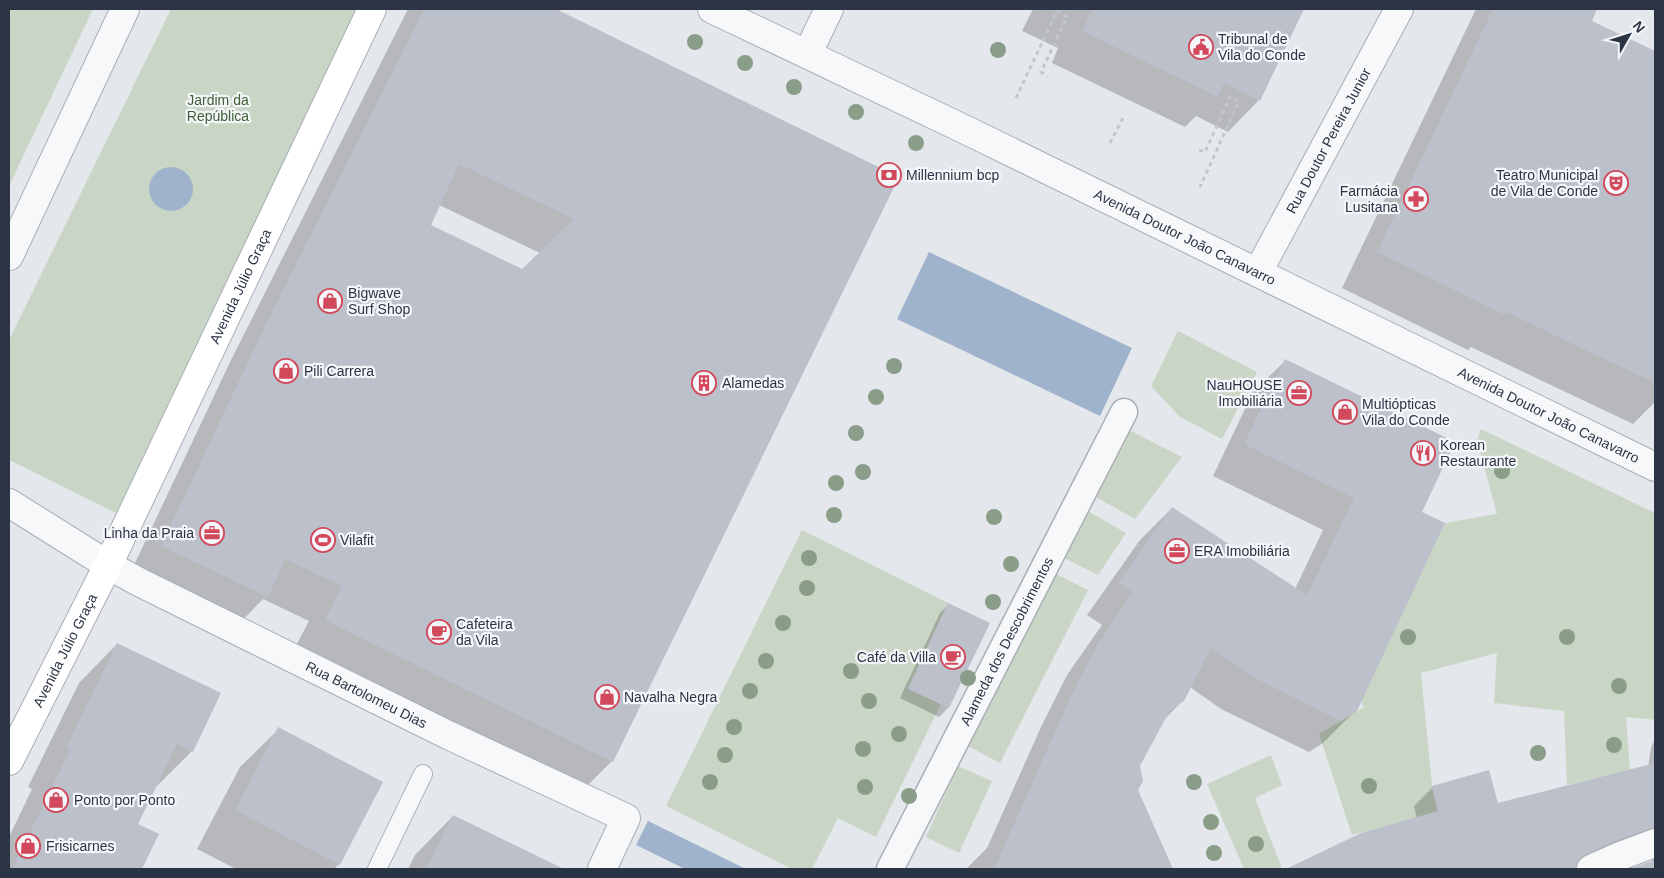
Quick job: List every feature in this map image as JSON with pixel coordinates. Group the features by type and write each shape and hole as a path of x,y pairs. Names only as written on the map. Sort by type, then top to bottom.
{"main road":[{"name":"Avenida Júlio Graça","path":"9,761 15,733 108,565 372,9"}],"street":[{"path":"9,256 126,9"},
{"name":"Avenida Doutor João Canavarro","path":"712,9 808,53 1655,466"},
{"path":"808,53 829,9"},
{"name":"Rua Doutor Pereira Junior","path":"1258,272 1399,9"},
{"name":"Alameda dos Descobrimentos","path":"890,869 1124,412"},
{"path":"9,503 108,565"},
{"name":"Rua Bartolomeu Dias","path":"108,565 448,735 626,818 602,869"},
{"path":"1591,869 1655,843"}],"lane":[{"path":"377,869 423,774"}],"path":[{"path":"1016,98 1057,12 1067,17 1041,72 1048,76"},
{"path":"1199,150 1205,152 1230,96 1239,101 1200,187"},
{"path":"1110,144 1123,118"}],"green space":[{"path":"9,9 93,9 9,186"},
{"name":"Jardim da República","path":"171,9 363,9 116,513 9,460 9,340"},
{"path":"1178,331 1257,372 1222,439 1180,417 1151,386"},
{"path":"1125,428 1182,457 1135,519 1092,495"},
{"path":"1481,429 1655,513 1655,720 1626,717 1630,770 1567,785 1564,711 1494,703 1497,653 1421,673 1432,786 1438,812 1352,835 1319,734 1364,707 1361,701 1445,523 1497,514 1477,440"},
{"path":"1084,509 1126,533 1098,575 1062,557"},
{"path":"802,530 948,603 908,688 941,704 876,837 838,818 812,869 792,869 666,806"},
{"path":"1056,574 1088,590 1000,763 968,746"},
{"path":"1271,755 1282,785 1255,798 1282,869 1244,869 1207,784"},
{"path":"958,766 992,781 959,853 926,837"}],"water":[{"path":"167,167 175,167 187,173 193,189 187,205 175,211 167,211 155,205 149,193 149,185 155,173"},
{"path":"929,252 1132,348 1100,416 897,319"},
{"path":"648,821 746,869 685,869 636,845"}],"building":[{"name":"Alamedas","path":"424,9 556,9 899,177 613,762 325,620 342,586 285,559 268,597 161,546 266,324","holes":["459,164 574,219 522,269 431,225"]},
{"name":"Tribunal de Vila do Conde","path":"1093,9 1304,9 1260,101 1224,83 1218,97 1082,31"},
{"path":"1493,9 1597,9 1592,21 1655,51 1655,383 1506,312 1505,315 1377,252"},
{"path":"1285,359 1455,442 1422,512 1445,523 1357,711 1341,721 1253,677 1211,648 1184,701 1170,710 1140,766 1143,781 1138,790 1173,869 994,869 1072,694 1099,642 1133,592 1118,583 1172,507 1307,595 1354,498 1244,444"},
{"path":"948,603 990,623 949,708 908,689"},
{"path":"117,643 221,693 193,752 177,744 138,824 159,834 142,869 12,869 70,750 66,748"},
{"path":"278,727 383,782 340,865 235,810"},
{"path":"1655,763 1655,828 1650,828 1615,841 1585,855 1578,860 1576,869 1286,869 1361,833 1438,811 1432,786 1489,770 1498,803"},
{"path":"453,815 564,869 426,869"},
{"path":"1655,860 1655,869 1629,869"}],"place":[{"name":"Tribunal de Vila do Conde","path":"1201,47"},
{"name":"Millennium bcp","path":"889,175"},
{"name":"Teatro Municipal de Vila de Conde","path":"1616,183"},
{"name":"Farmácia Lusitana","path":"1416,199"},
{"name":"Bigwave Surf Shop","path":"330,301"},
{"name":"Pili Carrera","path":"286,371"},
{"name":"Alamedas","path":"704,383"},
{"name":"NauHOUSE Imobiliária","path":"1299,393"},
{"name":"Multiópticas Vila do Conde","path":"1345,412"},
{"name":"Korean Restaurante","path":"1423,453"},
{"name":"Linha da Praia","path":"212,533"},
{"name":"Vilafit","path":"323,540"},
{"name":"ERA Imobiliária","path":"1177,551"},
{"name":"Cafeteira da Vila","path":"439,632"},
{"name":"Café da Villa","path":"953,657"},
{"name":"Navalha Negra","path":"607,697"},
{"name":"Ponto por Ponto","path":"56,800"},
{"name":"Frisicarnes","path":"28,846"}]}
